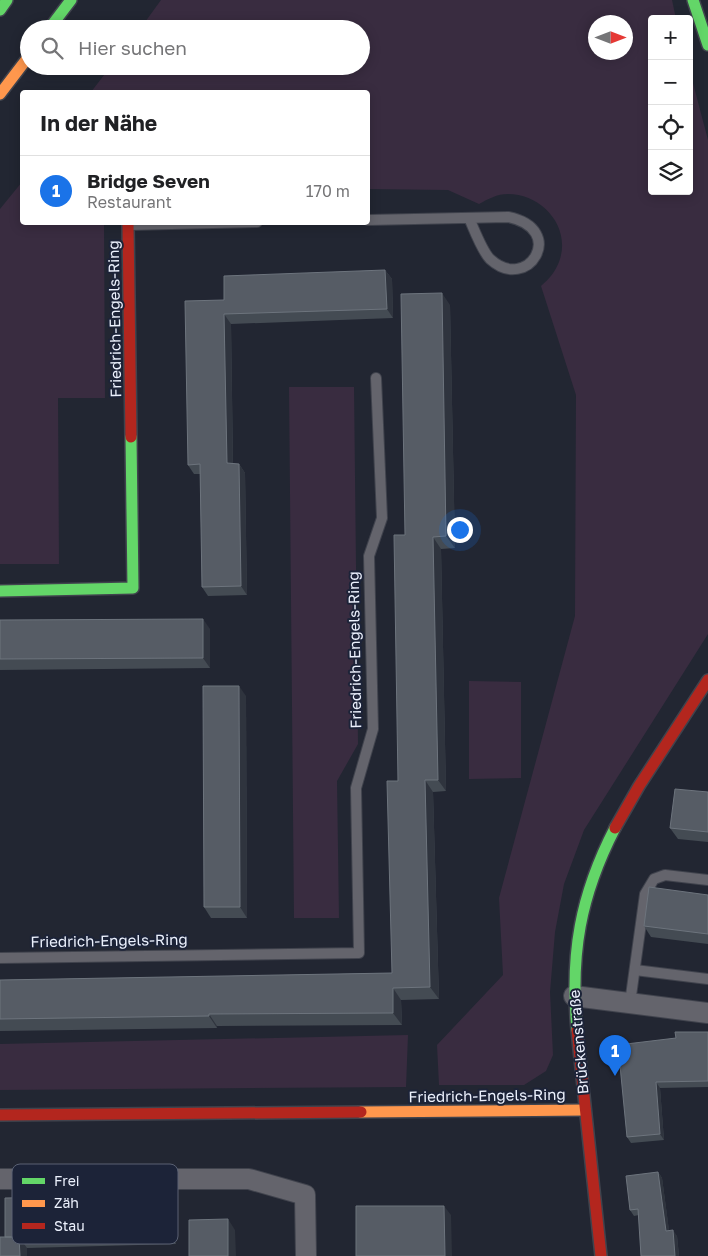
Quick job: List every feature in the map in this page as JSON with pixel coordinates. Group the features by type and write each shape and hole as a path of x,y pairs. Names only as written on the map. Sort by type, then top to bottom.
{"main road":[{"path":"0,10 7,0"},
{"path":"56,20 71,0"},
{"path":"693,0 708,45"},
{"path":"0,94 20,68"},
{"name":"Friedrich-Engels-Ring","path":"0,591 133,588 128,225"},
{"name":"Brückenstraße","path":"600,1256 574,996 575,958 581,922 590,886 619,819 708,680"},
{"name":"Friedrich-Engels-Ring","path":"0,1115 585,1110"}],"street":[{"path":"574,996 708,1013"},
{"path":"178,1179 249,1179 305,1195 306,1256"}],"lane":[{"path":"370,220 508,217 522,220 534,230 539,242 537,253 527,266 516,270 501,268 488,257 469,218"},
{"name":"Friedrich-Engels-Ring","path":"0,958 359,953 356,788 373,729 369,556 382,518 376,378"},
{"path":"630,1003 645,894 654,879 665,875 708,880"},
{"path":"635,970 708,979"}],"shaded area":[{"path":"161,0 672,0 675,15 648,15 648,195 693,195 693,83 708,140 708,634 584,830 564,884 555,932 550,992 553,1055 546,1071 524,1085 439,1085 437,1045 503,975 499,898 575,616 576,395 541,286 556,269 559,262 562,249 561,237 558,225 543,206 520,195 500,195 479,204 448,190 370,189 370,90 93,90 104,75 370,75 370,20 147,20"},
{"path":"20,184 20,225 104,225 105,398 58,398 59,564 0,564 0,209"},
{"path":"289,387 354,387 358,744 337,781 339,918 294,918"},
{"path":"469,681 521,682 521,778 469,779"},
{"path":"408,1035 406,1087 0,1090 0,1044"}],"building":[{"path":"385,270 387,309 224,314 227,463 239,464 241,586 202,587 200,464 188,465 185,301 224,300 224,276"},
{"path":"442,293 446,536 433,537 438,780 425,780 430,987 393,988 393,1013 209,1014 209,1016 0,1019 0,980 392,973 387,781 398,781 394,535 405,535 401,294"},
{"path":"203,619 203,658 0,659 0,620"},
{"path":"203,686 239,686 240,907 204,907"},
{"path":"675,789 708,792 708,832 670,828"},
{"path":"649,887 708,895 708,934 644,926"},
{"path":"675,1032 708,1032 708,1081 656,1082 660,1134 627,1137 618,1045 676,1038"},
{"path":"658,1172 666,1231 673,1230 675,1256 641,1256 638,1209 630,1210 626,1176"},
{"path":"5,1198 12,1198 12,1244 19,1244 20,1256 0,1256 0,1237 5,1237"},
{"path":"356,1206 444,1206 445,1256 356,1256"},
{"path":"228,1219 228,1256 189,1256 189,1220"}],"traffic: fast":[{"path":"0,10 7,0"},
{"path":"56,20 71,0"},
{"path":"693,0 708,45"},
{"path":"0,591 133,588 131,437"},
{"path":"577,1030 575,976 580,926 593,878 615,828"}],"traffic: slow":[{"path":"0,94 20,68"},
{"path":"361,1112 585,1110"}],"traffic: jam":[{"path":"128,225 131,437"},
{"path":"615,828 639,786 708,680"},
{"path":"577,1030 601,1256"},
{"path":"0,1115 361,1112"}],"place":[{"name":"Bridge Seven","path":"615,1076"}]}
